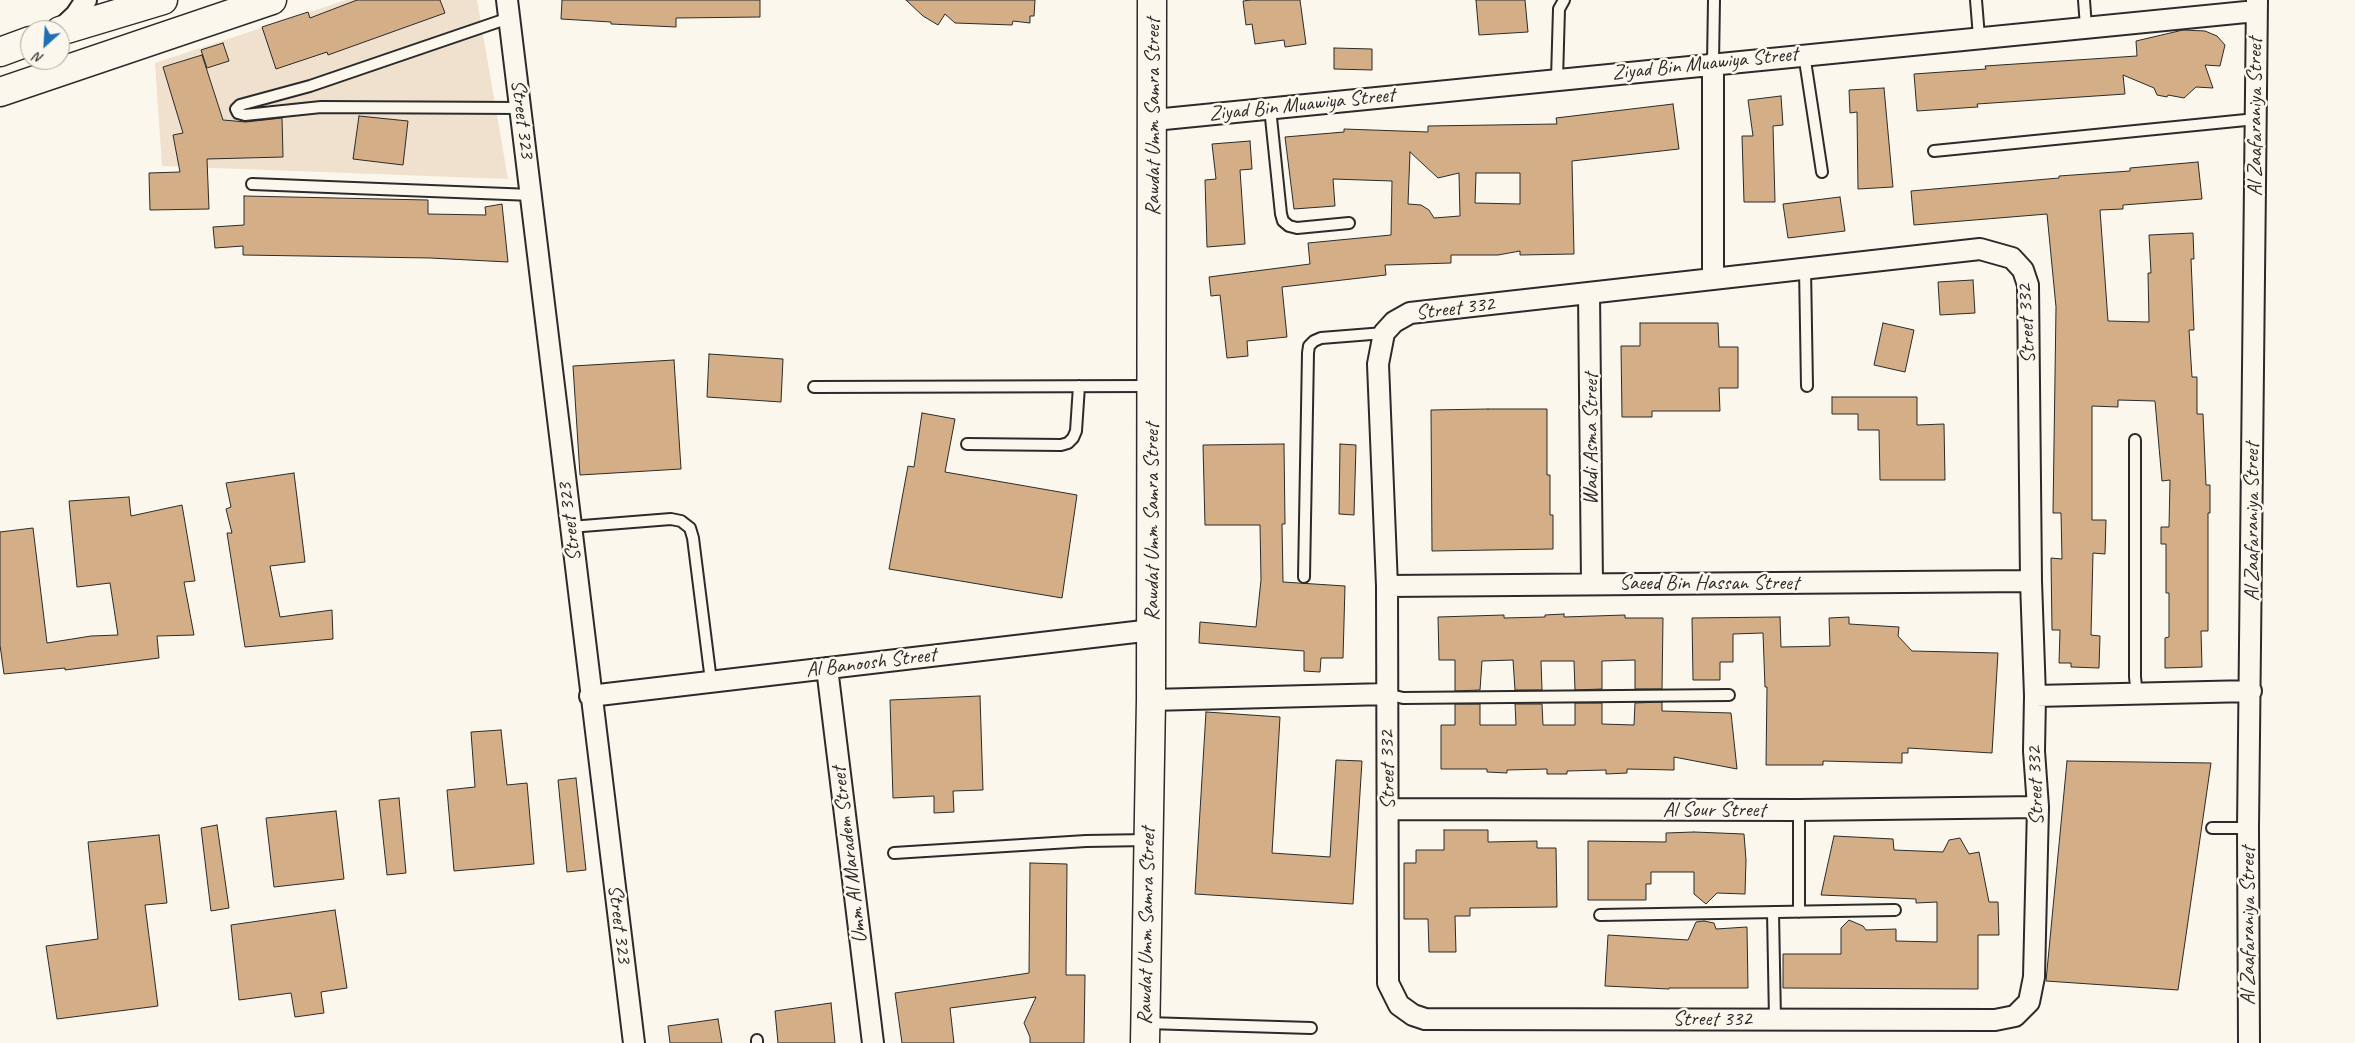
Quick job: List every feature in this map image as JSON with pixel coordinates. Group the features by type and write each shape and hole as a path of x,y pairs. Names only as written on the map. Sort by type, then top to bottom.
{"street":[{"path":"70,21 86,0"},
{"path":"70,28 162,0"},
{"path":"0,92 272,0"},
{"name":"Rawdat Umm Samra Street","path":"1145,1033 1152,630 1154,120 1152,0"},
{"name":"Ziyad Bin Muawiya Street","path":"1154,120 2086,27 2256,5"},
{"name":"Al Zaafaraniya Street","path":"2249,1043 2248,828 2251,690 2256,5"},
{"name":"Street 323","path":"508,9 532,195 590,696 634,1043"},
{"path":"0,52 20,45"},
{"path":"1713,278 1714,63"},
{"name":"Street 332","path":"1980,249 2012,258 2023,270 2028,285 2031,581 2035,696 2034,750 2038,806 2034,977 2029,1002 2015,1016 1995,1020 1435,1019 1413,1016 1399,1005 1388,983 1387,586 1378,364 1384,333 1394,322 1410,313 1713,278 1980,249"},
{"name":"Wadi Asma Street","path":"1589,293 1592,584"},
{"name":"Saeed Bin Hassan Street","path":"1387,586 2031,581"},
{"name":"Al Banoosh Street","path":"590,696 1152,630"},
{"name":"Umm Al Maradem Street","path":"827,668 873,1043"},
{"path":"2035,696 2137,695 2251,690"},
{"path":"1151,700 1387,694"},
{"name":"Al Sour Street","path":"1389,809 1799,810 2038,806"}],"lane":[{"path":"1557,79 1559,9 1564,0"},
{"path":"1714,0 1714,63"},
{"path":"1976,0 1979,37"},
{"path":"2084,0 2086,27"},
{"path":"508,9 310,86 240,105 236,108 238,113 245,115 321,107 521,108"},
{"path":"1804,54 1822,172"},
{"path":"1270,108 1280,214 1283,221 1289,226 1297,228 1349,223"},
{"path":"1934,151 2256,119"},
{"path":"252,184 532,195"},
{"path":"1805,268 1807,386"},
{"path":"1304,577 1308,353 1310,346 1314,340 1321,338 1384,333"},
{"path":"967,444 1061,445 1068,443 1076,431 1079,386"},
{"path":"814,387 1153,386"},
{"path":"2135,440 2134,677 2137,695"},
{"path":"570,526 671,519 682,521 690,528 693,538 712,681"},
{"path":"1387,694 1403,698 1729,695"},
{"path":"1798,912 1799,810"},
{"path":"2212,828 2248,828"},
{"path":"894,853 1086,841 1148,840"},
{"path":"1600,915 1895,910"},
{"path":"1772,912 1775,1020"},
{"path":"1145,1033 1311,1028"}],"shaded area":[{"path":"346,0 477,0 508,179 162,166 155,63"}],"building":[{"path":"357,0 440,0 445,13 328,55 327,52 276,69 262,27 308,12 310,18"},
{"path":"562,0 760,0 760,17 676,18 676,27 611,24 611,22 561,19"},
{"path":"906,0 1035,0 1034,16 1030,16 1030,23 1013,21 1012,25 955,23 945,14 938,25 923,16"},
{"path":"1300,0 1306,44 1285,47 1284,40 1255,44 1252,24 1246,25 1243,1"},
{"path":"1476,0 1525,0 1528,32 1479,35"},
{"path":"2183,30 2205,31 2217,36 2225,45 2220,66 2205,65 2213,88 2196,87 2184,98 2157,95 2154,88 2123,75 2125,94 1977,104 1978,107 1917,111 1914,74 1986,69 1985,66 2137,56 2136,41"},
{"path":"223,43 229,61 207,68 201,50"},
{"path":"1334,48 1372,49 1372,70 1334,69"},
{"path":"202,55 223,120 246,122 282,118 283,157 207,159 209,209 150,210 149,173 180,172 173,135 183,133 163,67"},
{"path":"1884,88 1893,187 1858,189 1857,112 1850,113 1849,90"},
{"path":"1781,96 1783,125 1773,126 1775,202 1744,202 1742,136 1753,136 1748,100"},
{"path":"1673,104 1679,149 1572,161 1574,254 1520,255 1520,251 1498,255 1451,255 1451,263 1385,265 1386,275 1282,287 1287,337 1247,341 1248,356 1227,358 1220,295 1211,296 1209,277 1310,264 1308,243 1391,235 1392,181 1333,179 1335,206 1294,209 1285,137 1344,132 1344,129 1428,132 1428,126 1557,124 1556,118","holes":["1410,152 1438,178 1459,173 1460,216 1434,218 1429,210 1421,205 1408,204","1476,173 1520,173 1520,204 1475,203"]},
{"path":"359,116 408,121 403,165 353,159"},
{"path":"1250,141 1252,169 1240,170 1245,244 1207,247 1205,180 1216,179 1212,144"},
{"path":"2198,162 2202,199 2123,205 2123,209 2100,210 2108,321 2149,322 2148,273 2151,273 2149,235 2193,233 2194,259 2191,259 2194,330 2189,330 2192,377 2197,377 2197,414 2203,414 2206,485 2210,485 2210,513 2208,513 2208,631 2201,631 2202,667 2165,668 2165,638 2169,637 2169,593 2166,593 2166,544 2161,544 2161,527 2169,527 2170,480 2162,481 2155,401 2118,400 2118,407 2092,406 2092,520 2106,520 2105,554 2093,553 2091,635 2100,636 2099,668 2071,667 2071,663 2059,663 2060,630 2052,630 2051,558 2062,559 2061,513 2053,513 2056,307 2047,214 1914,225 1911,191 2130,171 2130,168"},
{"path":"244,196 428,200 428,214 486,215 485,207 502,204 508,262 430,258 243,255 243,246 215,248 213,227 244,225"},
{"path":"1840,197 1845,231 1788,238 1783,204"},
{"path":"1973,280 1975,313 1940,315 1938,282"},
{"path":"1640,323 1718,323 1719,347 1738,347 1738,388 1719,388 1720,411 1652,411 1652,417 1622,417 1621,346 1640,346"},
{"path":"1883,323 1914,330 1905,372 1874,365"},
{"path":"709,354 783,359 781,402 707,397"},
{"path":"674,360 681,469 580,475 573,366"},
{"path":"1832,397 1917,397 1917,425 1944,424 1945,480 1880,480 1879,430 1858,430 1858,414 1832,414"},
{"path":"1547,409 1547,475 1550,475 1550,515 1553,515 1553,549 1432,551 1431,410"},
{"path":"922,413 955,419 945,472 1077,495 1062,598 889,569 908,466 914,467"},
{"path":"1284,444 1285,524 1282,524 1283,582 1345,586 1343,658 1321,658 1320,672 1304,671 1304,651 1199,643 1200,622 1256,627 1261,580 1260,525 1205,525 1203,445"},
{"path":"1340,444 1356,445 1354,515 1339,514"},
{"path":"294,473 305,562 270,566 280,617 332,610 333,639 245,647 227,533 232,533 226,509 231,507 226,483"},
{"path":"129,497 131,516 182,505 195,581 184,582 194,635 157,636 159,658 65,670 65,668 4,674 0,645 0,532 33,528 47,643 91,636 118,635 110,583 77,587 69,501"},
{"path":"1564,614 1564,617 1625,615 1625,618 1663,618 1662,689 1635,689 1635,660 1602,661 1602,689 1575,690 1574,661 1541,661 1542,690 1515,690 1513,660 1482,661 1480,690 1455,691 1455,660 1439,660 1438,617 1504,615 1504,618 1545,617 1545,615"},
{"path":"1780,617 1781,647 1830,646 1829,618 1849,617 1849,624 1899,627 1898,636 1912,651 1998,653 1992,753 1908,748 1908,753 1902,753 1902,763 1823,761 1823,765 1766,765 1767,687 1765,687 1763,633 1733,634 1733,662 1720,662 1720,680 1693,680 1692,618"},
{"path":"980,696 983,790 953,791 954,812 934,813 934,796 893,798 890,700"},
{"path":"1662,702 1662,711 1731,713 1737,769 1674,757 1674,770 1627,769 1627,773 1606,774 1606,770 1567,771 1567,774 1547,774 1547,769 1507,770 1507,773 1487,772 1487,769 1441,769 1441,725 1455,725 1455,704 1480,704 1480,725 1516,725 1515,704 1542,704 1543,725 1575,725 1575,703 1602,703 1602,724 1634,725 1635,703"},
{"path":"1206,712 1280,717 1272,853 1330,857 1336,760 1362,761 1353,904 1195,894"},
{"path":"501,730 507,785 527,783 534,864 454,871 447,790 475,787 471,732"},
{"path":"2067,761 2211,763 2178,990 2046,981"},
{"path":"576,778 586,870 567,872 558,780"},
{"path":"399,798 406,873 387,875 379,800"},
{"path":"336,811 344,879 274,887 266,818"},
{"path":"217,825 229,908 211,911 201,828"},
{"path":"1444,830 1488,830 1488,842 1537,841 1537,848 1556,848 1557,907 1470,908 1470,916 1455,916 1456,952 1429,952 1428,919 1404,919 1404,863 1416,863 1416,850 1444,850"},
{"path":"1666,833 1744,834 1746,860 1745,894 1717,893 1706,904 1694,894 1694,872 1651,872 1651,884 1646,884 1646,900 1588,900 1588,841 1666,842"},
{"path":"159,835 167,903 145,905 158,1006 57,1019 46,946 98,939 88,842"},
{"path":"1834,836 1893,839 1894,850 1943,852 1949,840 1960,838 1969,854 1979,852 1989,902 1998,902 1999,935 1978,935 1978,989 1783,988 1783,954 1841,954 1841,928 1849,920 1863,926 1866,930 1896,929 1896,941 1937,942 1937,902 1916,903 1916,899 1821,895"},
{"path":"1030,863 1067,864 1066,975 1085,975 1084,1043 1030,1043 1030,1037 1024,1023 1036,997 950,1008 954,1043 902,1043 895,993 1029,973"},
{"path":"335,910 347,988 321,992 324,1013 295,1017 291,993 239,1000 231,925"},
{"path":"1696,922 1714,923 1716,929 1747,927 1748,988 1669,989 1605,986 1608,935 1688,940"},
{"path":"831,1003 835,1043 778,1043 775,1011"},
{"path":"718,1019 722,1043 670,1043 668,1026"}]}
